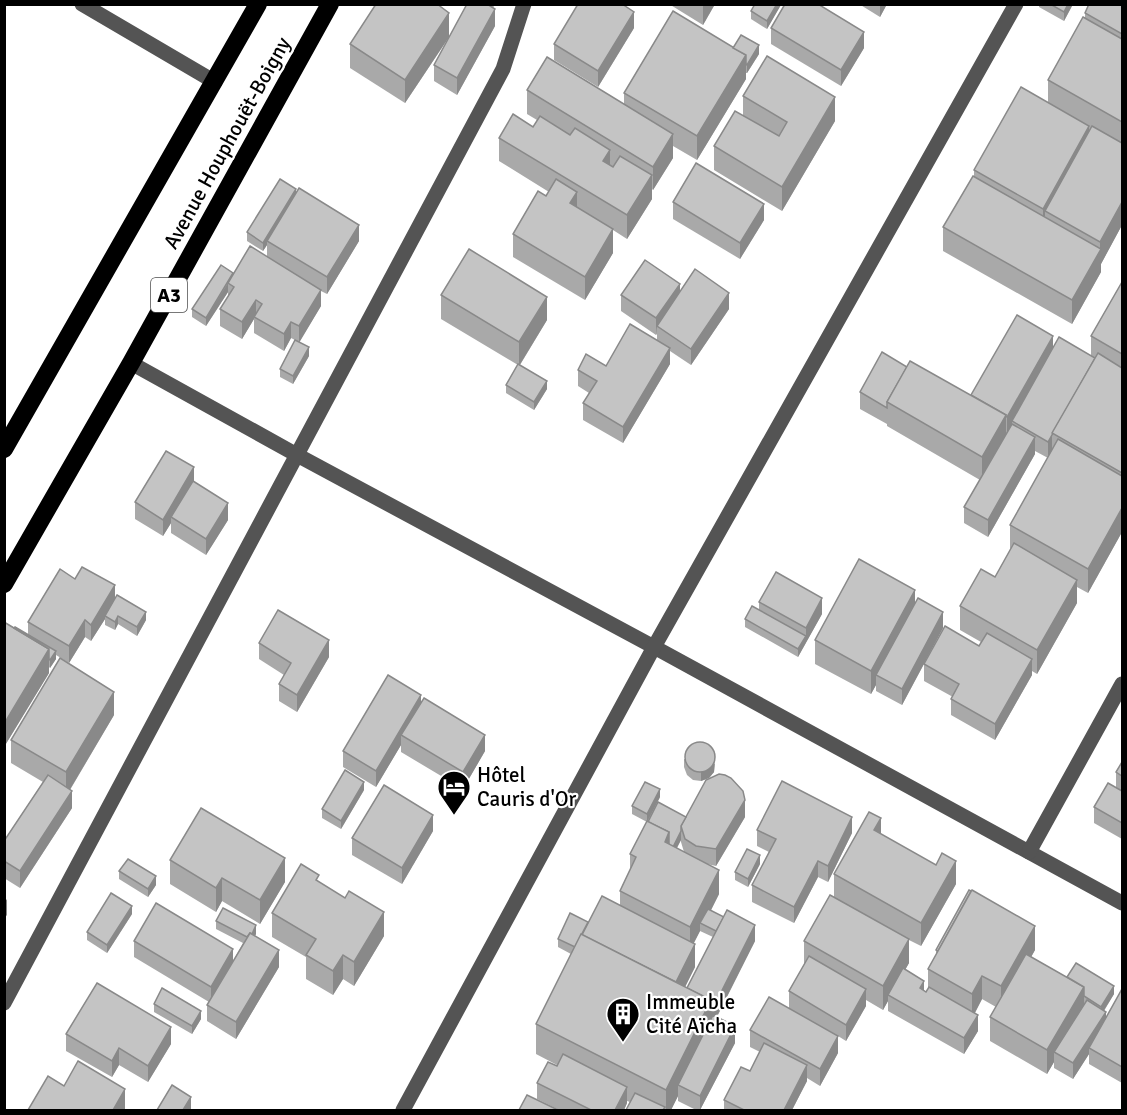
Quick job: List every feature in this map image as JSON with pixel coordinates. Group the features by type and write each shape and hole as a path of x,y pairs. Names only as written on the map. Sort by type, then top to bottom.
{"highway":[{"name":"Avenue Houphouët-Boigny","path":"4,448 258,4"},
{"name":"Avenue Houphouët-Boigny","path":"4,584 131,363 330,4"}],"street":[{"path":"82,4 215,82"},
{"path":"4,1004 503,69 524,4"},
{"path":"403,1110 654,647 1016,4"},
{"path":"131,363 1122,903"},
{"path":"1029,852 1122,684"}],"building":[{"path":"376,4 437,4 449,13 405,80 350,44"},
{"path":"467,4 487,4 495,9 457,78 434,65"},
{"path":"578,4 622,4 634,12 598,71 554,44"},
{"path":"755,4 777,4 767,21 751,11"},
{"path":"785,4 818,4 864,32 841,70 771,28"},
{"path":"1050,4 1068,4 1064,12"},
{"path":"1089,4 1122,4 1122,34 1085,13"},
{"path":"673,11 746,55 697,136 624,93"},
{"path":"1083,17 1122,39 1122,122 1048,80"},
{"path":"741,35 759,45 747,65 746,55 733,48"},
{"path":"767,56 835,97 782,187 714,146 735,111 779,136 787,122 743,96"},
{"path":"547,57 673,134 653,167 527,90"},
{"path":"1021,87 1089,126 1043,209 974,170"},
{"path":"513,114 533,127 540,116 570,135 575,128 610,150 603,161 613,167 620,156 652,175 627,215 499,138"},
{"path":"1092,126 1122,143 1122,202 1100,242 1045,211"},
{"path":"696,163 764,204 740,243 673,202"},
{"path":"973,176 1101,249 1072,300 943,227"},
{"path":"280,179 296,189 263,243 247,232"},
{"path":"556,179 577,192 570,203 613,229 585,277 513,234 538,191 546,196"},
{"path":"299,188 359,225 327,277 267,241"},
{"path":"250,246 321,290 299,326 291,322 284,334 254,317 262,304 256,300 242,322 220,309 234,287 228,283"},
{"path":"469,249 547,297 519,342 441,295"},
{"path":"645,260 680,284 656,318 621,295"},
{"path":"221,265 233,273 206,318 192,309"},
{"path":"695,269 729,293 691,349 657,326"},
{"path":"1122,282 1122,354 1091,336"},
{"path":"1017,315 1053,336 1007,417 971,395"},
{"path":"630,324 670,348 623,427 583,403 597,381 578,370 586,354 606,366"},
{"path":"1059,337 1095,358 1048,442 1012,421"},
{"path":"295,340 309,347 293,376 280,369"},
{"path":"882,352 907,367 887,402 887,408 860,392"},
{"path":"1098,353 1122,368 1122,473 1052,433"},
{"path":"910,361 1006,415 982,457 887,402"},
{"path":"518,364 547,381 534,402 506,385"},
{"path":"1012,424 1035,437 988,520 964,507"},
{"path":"1058,439 1122,476 1122,508 1088,569 1010,525"},
{"path":"166,451 194,467 163,520 135,502"},
{"path":"193,481 228,503 206,539 171,517"},
{"path":"1014,543 1077,580 1037,650 960,606 981,569 995,577"},
{"path":"859,559 915,590 871,671 815,640"},
{"path":"82,567 115,585 91,625 85,620 69,646 28,622 60,569 75,579"},
{"path":"776,572 822,598 806,628 759,602"},
{"path":"117,595 146,612 137,627 118,616 115,622 105,616"},
{"path":"918,598 943,612 902,689 876,675"},
{"path":"752,606 806,636 798,649 745,619"},
{"path":"278,610 329,640 297,695 279,684 291,663 259,643"},
{"path":"4,622 49,649 4,724"},
{"path":"945,626 979,646 987,633 1032,659 995,724 951,699 959,684 924,664"},
{"path":"15,627 56,651 50,660 49,649"},
{"path":"60,658 114,692 66,772 11,740"},
{"path":"388,675 421,695 376,771 343,751"},
{"path":"424,698 485,735 463,772 401,735"},
{"path":"700,742 711,746 715,757 711,768 700,772 689,768 685,757 689,746"},
{"path":"1122,762 1122,776 1116,772"},
{"path":"345,770 364,782 341,821 322,809"},
{"path":"719,774 731,778 743,791 745,800 716,849 696,846 685,839 681,826 706,780"},
{"path":"48,775 72,791 20,871 4,861 4,841"},
{"path":"782,781 852,817 828,866 818,861 794,907 752,885 776,839 757,830"},
{"path":"645,782 660,789 647,814 632,806"},
{"path":"1108,783 1122,791 1122,823 1094,807"},
{"path":"384,785 433,815 402,868 352,838"},
{"path":"658,802 686,817 673,847 669,845 669,832 648,822"},
{"path":"201,808 285,858 260,900 222,878 216,888 170,860"},
{"path":"869,812 881,818 874,830 936,865 942,853 956,861 921,923 834,874"},
{"path":"647,821 669,832 665,842 719,870 690,927 620,891 636,857 630,854"},
{"path":"747,849 760,855 748,879 735,872"},
{"path":"128,859 156,876 148,889 119,871"},
{"path":"301,864 319,875 316,880 345,898 349,891 384,912 354,962 343,955 333,971 306,955 316,939 272,913"},
{"path":"969,890 971,891 938,951 936,950"},
{"path":"972,890 1035,926 1001,986 982,976 972,994 928,969"},
{"path":"111,893 132,906 107,945 87,932"},
{"path":"830,895 909,939 883,986 804,941"},
{"path":"602,896 695,944 676,982 582,935"},
{"path":"156,903 233,949 211,987 134,941"},
{"path":"223,908 256,925 252,934 250,933 247,937 216,921"},
{"path":"708,909 724,917 716,931 700,923"},
{"path":"727,910 755,925 711,1012 711,1000 687,988"},
{"path":"570,913 588,922 575,947 558,939"},
{"path":"250,933 279,950 236,1022 207,1005"},
{"name":"Immeuble Cité Aïcha","path":"581,934 711,1000 666,1090 536,1024"},
{"path":"1026,954 1084,987 1047,1050 990,1017"},
{"path":"809,956 866,989 846,1025 789,991"},
{"path":"1076,963 1114,986 1101,1007 1084,996 1084,987 1067,977"},
{"path":"903,968 924,981 920,988 926,992 929,987 978,1015 964,1038 888,995"},
{"path":"97,983 171,1027 148,1066 119,1048 112,1061 66,1034"},
{"path":"162,988 201,1011 192,1026 154,1004"},
{"path":"1122,989 1122,1067 1089,1048"},
{"path":"769,997 838,1036 820,1069 750,1030"},
{"path":"1087,1000 1106,1012 1073,1063 1054,1052"},
{"path":"713,1015 735,1026 700,1096 678,1085"},
{"path":"764,1043 807,1065 784,1110 744,1110 724,1100 741,1067 750,1071"},
{"path":"563,1054 627,1087 615,1110 591,1110 537,1083 548,1062 557,1066"},
{"path":"78,1061 125,1089 113,1110 28,1110 48,1076 64,1086"},
{"path":"172,1085 191,1097 183,1110 157,1110"},
{"path":"635,1093 665,1107 663,1110 626,1110"},
{"path":"527,1095 558,1110 519,1110"}],"place":[{"name":"Hôtel Cauris d'Or","path":"454,816"},
{"name":"Immeuble Cité Aïcha","path":"623,1043"}]}
